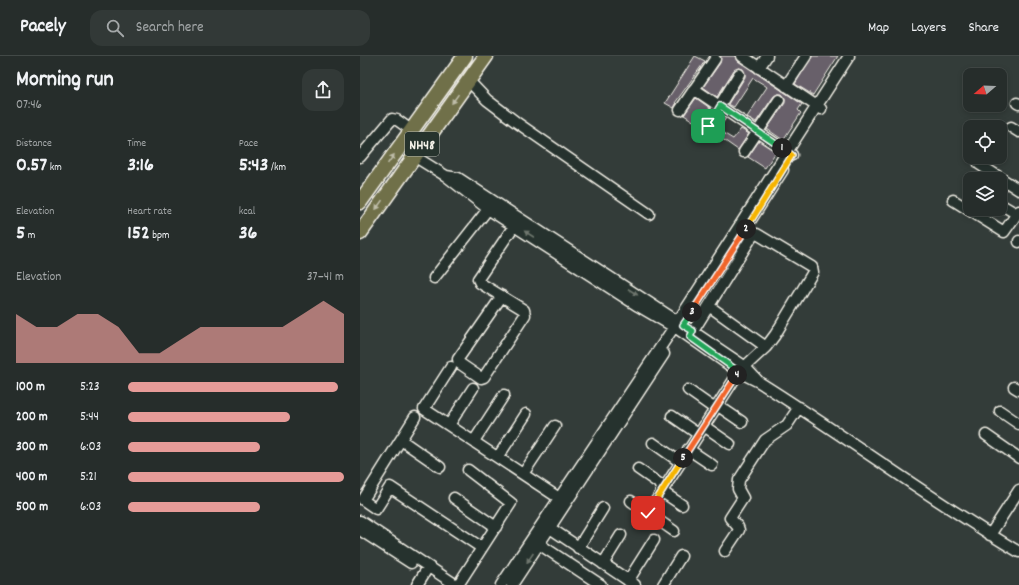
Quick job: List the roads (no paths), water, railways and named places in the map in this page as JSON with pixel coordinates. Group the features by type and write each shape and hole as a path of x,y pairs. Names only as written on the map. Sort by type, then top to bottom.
{"highway":[{"name":"NH48","path":"360,202 465,56"},
{"name":"NH48","path":"360,233 486,56"}],"street":[{"path":"742,56 819,108"},
{"path":"759,68 767,56"},
{"path":"786,86 806,56"},
{"path":"819,108 849,56"},
{"path":"501,585 563,500 679,326 789,153 856,56"},
{"path":"680,110 715,59"},
{"path":"708,126 739,74"},
{"path":"468,80 484,97 516,122 649,214"},
{"path":"694,89 789,153"},
{"path":"744,152 779,100"},
{"path":"360,158 392,119 397,120 411,130"},
{"path":"414,156 517,222 638,306 679,326 925,494 1019,552"},
{"path":"979,164 1019,190"},
{"path":"953,200 1004,232 1018,213 1007,208"},
{"path":"434,278 491,205"},
{"path":"502,296 458,359 459,363 481,378 484,377 525,315 524,310 502,296 480,283 478,276 517,222"},
{"path":"648,513 688,449 742,369 766,347 813,272 812,267 757,234 753,235 691,334"},
{"path":"709,306 766,347"},
{"path":"451,368 424,409 563,500"},
{"path":"449,425 473,388"},
{"path":"688,390 742,422"},
{"path":"474,441 504,395"},
{"path":"725,551 739,530 730,518 744,498 738,490 738,480 765,440 786,425 799,407"},
{"path":"1000,411 1019,424"},
{"path":"498,457 526,414"},
{"path":"672,416 730,444"},
{"path":"415,417 363,501 376,509 390,487 482,548"},
{"path":"523,474 555,426"},
{"path":"986,436 1019,458"},
{"path":"401,440 440,467"},
{"path":"653,443 680,462"},
{"path":"688,449 712,465"},
{"path":"638,469 682,505"},
{"path":"360,521 458,585 511,502 468,470"},
{"path":"990,534 1019,490"},
{"path":"454,498 496,527"},
{"path":"512,585 550,528 563,500"},
{"path":"630,501 674,531"},
{"path":"578,548 603,508"},
{"path":"550,528 632,583 654,540"},
{"path":"360,530 445,585"},
{"path":"603,564 621,535"},
{"path":"539,544 601,585"},
{"path":"663,585 681,556"},
{"path":"417,585 425,572"}]}
